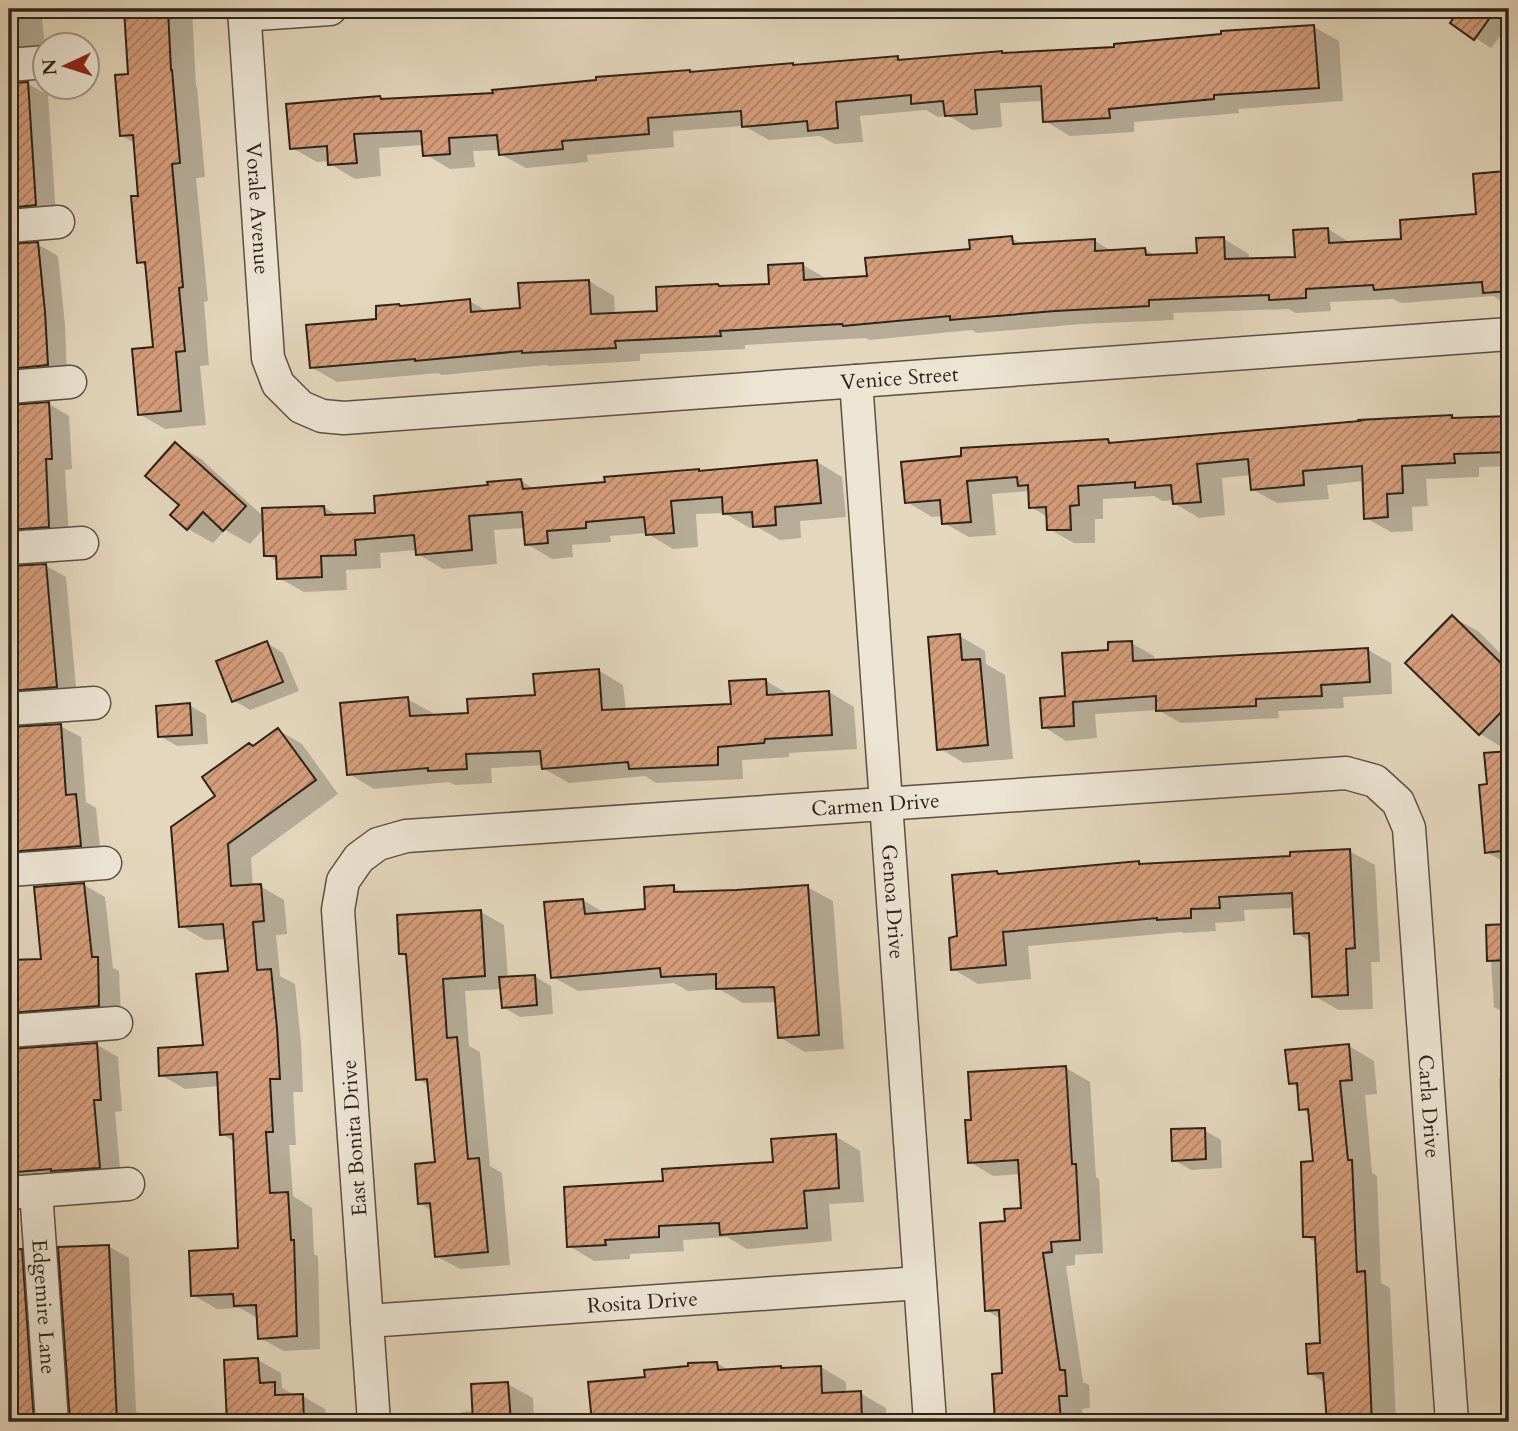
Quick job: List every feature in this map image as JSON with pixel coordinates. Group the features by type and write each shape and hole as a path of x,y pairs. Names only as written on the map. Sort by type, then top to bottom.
{"street":[{"path":"244,12 330,9"},
{"name":"Vorale Avenue","path":"244,12 268,358 278,384 293,399"},
{"path":"9,65 32,63"},
{"path":"9,226 58,222"},
{"name":"Venice Street","path":"293,399 301,407 322,416 344,418 1509,334"},
{"name":"Genoa Drive","path":"856,381 930,1422"},
{"path":"9,387 70,382"},
{"path":"9,548 82,543"},
{"path":"9,709 94,703"},
{"name":"Carmen Drive","path":"359,858 378,844 406,836 1346,773 1375,781 1392,796"},
{"name":"Carla Drive","path":"1392,796 1398,802 1409,828 1452,1422"},
{"name":"East Bonita Drive","path":"359,858 343,881 338,910 374,1422"},
{"path":"9,870 105,863"},
{"path":"9,1031 116,1023"},
{"path":"22,1192 128,1184"},
{"name":"Edgemire Lane","path":"22,1192 52,1422"},
{"name":"Rosita Drive","path":"367,1321 920,1283"}],"building":[{"path":"124,9 168,9 180,163 172,164 183,287 179,288 185,351 176,352 181,411 138,415 132,349 153,347 145,262 137,263 131,196 138,196 133,135 120,136 115,75 128,74"},
{"path":"1460,9 1496,9 1474,40 1450,23"},
{"path":"1314,25 1319,88 1214,95 1214,99 1109,109 1110,118 1043,122 1041,86 975,90 977,114 945,116 943,101 911,104 911,95 836,102 838,128 808,131 807,121 742,127 741,111 648,118 649,134 562,141 563,149 499,155 497,135 449,138 450,154 423,156 421,131 354,134 357,163 328,165 327,146 290,149 286,104 380,96 381,99 493,93 492,90 596,80 596,77 690,70 898,56 898,60 1002,51 1114,47 1114,44 1221,34 1221,31"},
{"path":"28,82 36,205 9,208 9,83"},
{"path":"1505,171 1505,183 1509,183 1509,291 1483,293 1482,282 1374,290 1373,285 1306,289 1306,298 1269,300 1269,295 1149,300 1149,306 950,320 950,316 843,326 720,331 721,336 615,341 616,348 522,351 310,368 306,325 376,319 376,306 399,304 470,299 471,312 520,308 518,283 589,280 591,314 657,311 656,287 769,284 768,265 803,263 804,280 867,276 865,258 970,249 969,240 1012,236 1013,244 1095,239 1095,251 1145,248 1146,255 1197,253 1196,238 1224,237 1225,259 1295,257 1293,230 1328,228 1329,243 1401,239 1400,220 1476,214 1473,174"},
{"path":"38,242 48,365 9,369 9,244"},
{"path":"49,402 52,459 46,459 49,527 9,530 9,405"},
{"path":"1452,415 1452,418 1509,416 1509,452 1454,454 1455,463 1402,466 1403,493 1387,494 1388,517 1364,519 1362,466 1303,471 1304,485 1251,490 1248,459 1197,464 1201,502 1173,504 1171,485 1135,488 1135,482 1078,486 1079,505 1070,506 1071,530 1047,530 1046,507 1029,508 1028,485 1018,486 1017,477 967,481 971,522 942,524 940,500 905,503 901,462 961,456 961,448 1108,439 1109,443 1359,420"},
{"path":"175,442 246,506 223,531 203,512 187,530 170,515 179,505 145,476"},
{"path":"817,460 821,503 775,507 776,525 753,527 752,512 723,514 722,497 671,501 674,533 646,535 644,517 586,522 586,528 547,531 548,543 525,545 522,512 469,516 472,550 416,555 414,535 355,540 356,555 321,556 322,577 277,579 276,556 264,556 262,508 324,506 325,515 375,513 374,496 488,485 487,482 521,479 523,489 605,482 604,477"},
{"path":"46,564 57,687 9,691 9,566"},
{"path":"1452,615 1509,671 1509,704 1479,735 1405,663"},
{"path":"960,634 962,660 980,659 988,745 937,750 928,637"},
{"path":"267,641 283,682 232,702 216,661"},
{"path":"1132,641 1133,661 1368,648 1370,682 1321,685 1322,696 1256,699 1256,706 1156,711 1156,696 1073,702 1074,726 1042,728 1040,698 1065,696 1062,653 1108,650 1108,642"},
{"path":"599,669 602,710 731,704 729,681 766,679 767,695 829,691 832,735 765,739 764,743 718,747 718,765 629,769 628,762 542,769 540,751 466,754 467,769 428,771 428,768 347,775 340,703 408,697 410,716 468,713 467,699 535,695 533,674"},
{"path":"190,703 192,735 158,737 156,706"},
{"path":"61,724 66,795 76,794 81,846 9,852 9,797 15,797 9,727"},
{"path":"278,728 316,780 228,844 231,886 261,884 264,921 253,922 257,970 271,969 280,1079 270,1079 273,1132 266,1132 270,1193 288,1192 291,1240 294,1240 297,1336 258,1339 256,1305 234,1306 233,1294 191,1296 189,1251 238,1248 233,1134 220,1135 217,1072 159,1076 158,1048 203,1045 196,974 228,971 223,924 179,927 171,827 215,796 202,777 249,743 253,746"},
{"path":"1509,751 1509,850 1485,853 1479,785 1487,784 1484,753"},
{"path":"1350,849 1355,948 1346,949 1348,995 1312,997 1309,933 1294,934 1292,893 1219,897 1220,908 1191,909 1191,918 1157,918 1003,932 1006,965 951,970 949,938 957,936 952,875 997,871 998,874 1139,861 1139,864 1290,856 1290,852"},
{"path":"84,883 92,957 98,957 99,1006 9,1013 9,960 41,959 34,887"},
{"path":"674,885 674,892 808,885 819,1035 778,1038 774,987 716,989 716,974 661,977 660,968 551,978 544,902 583,899 585,914 645,909 644,887"},
{"path":"481,910 485,976 443,979 447,1038 457,1037 468,1159 479,1158 488,1252 435,1257 430,1203 418,1204 415,1164 435,1162 427,1079 416,1080 406,954 399,954 397,915"},
{"path":"1509,924 1509,960 1487,961 1486,925"},
{"path":"535,975 537,1005 502,1008 499,977"},
{"path":"97,1043 101,1100 94,1100 100,1168 17,1172 16,1168 9,1168 9,1049"},
{"path":"1349,1044 1352,1080 1340,1081 1348,1160 1352,1160 1357,1272 1365,1271 1372,1422 1327,1422 1323,1373 1308,1374 1306,1344 1320,1343 1315,1237 1303,1237 1301,1162 1313,1161 1308,1109 1299,1110 1297,1083 1289,1084 1285,1050"},
{"path":"1066,1066 1072,1164 1076,1164 1080,1240 1051,1242 1052,1252 1043,1253 1060,1370 1065,1370 1067,1396 1059,1396 1061,1422 995,1422 992,1374 1002,1373 999,1310 985,1311 980,1223 1005,1221 1004,1209 1021,1208 1018,1160 968,1163 965,1120 971,1120 968,1072"},
{"path":"1205,1128 1206,1159 1172,1161 1171,1129"},
{"path":"836,1134 839,1188 804,1191 807,1228 720,1235 719,1223 659,1226 659,1237 605,1240 606,1245 567,1247 564,1187 663,1181 662,1169 773,1162 771,1139"},
{"path":"109,1245 117,1422 70,1422 58,1247"},
{"path":"22,1249 34,1422 9,1422 9,1250"},
{"path":"258,1358 260,1383 275,1382 275,1395 303,1394 304,1422 227,1422 224,1360"},
{"path":"717,1362 718,1370 821,1366 822,1393 861,1391 862,1422 592,1422 588,1382 645,1377 644,1370 688,1366 688,1363"},
{"path":"508,1382 511,1422 473,1422 471,1384"}]}
